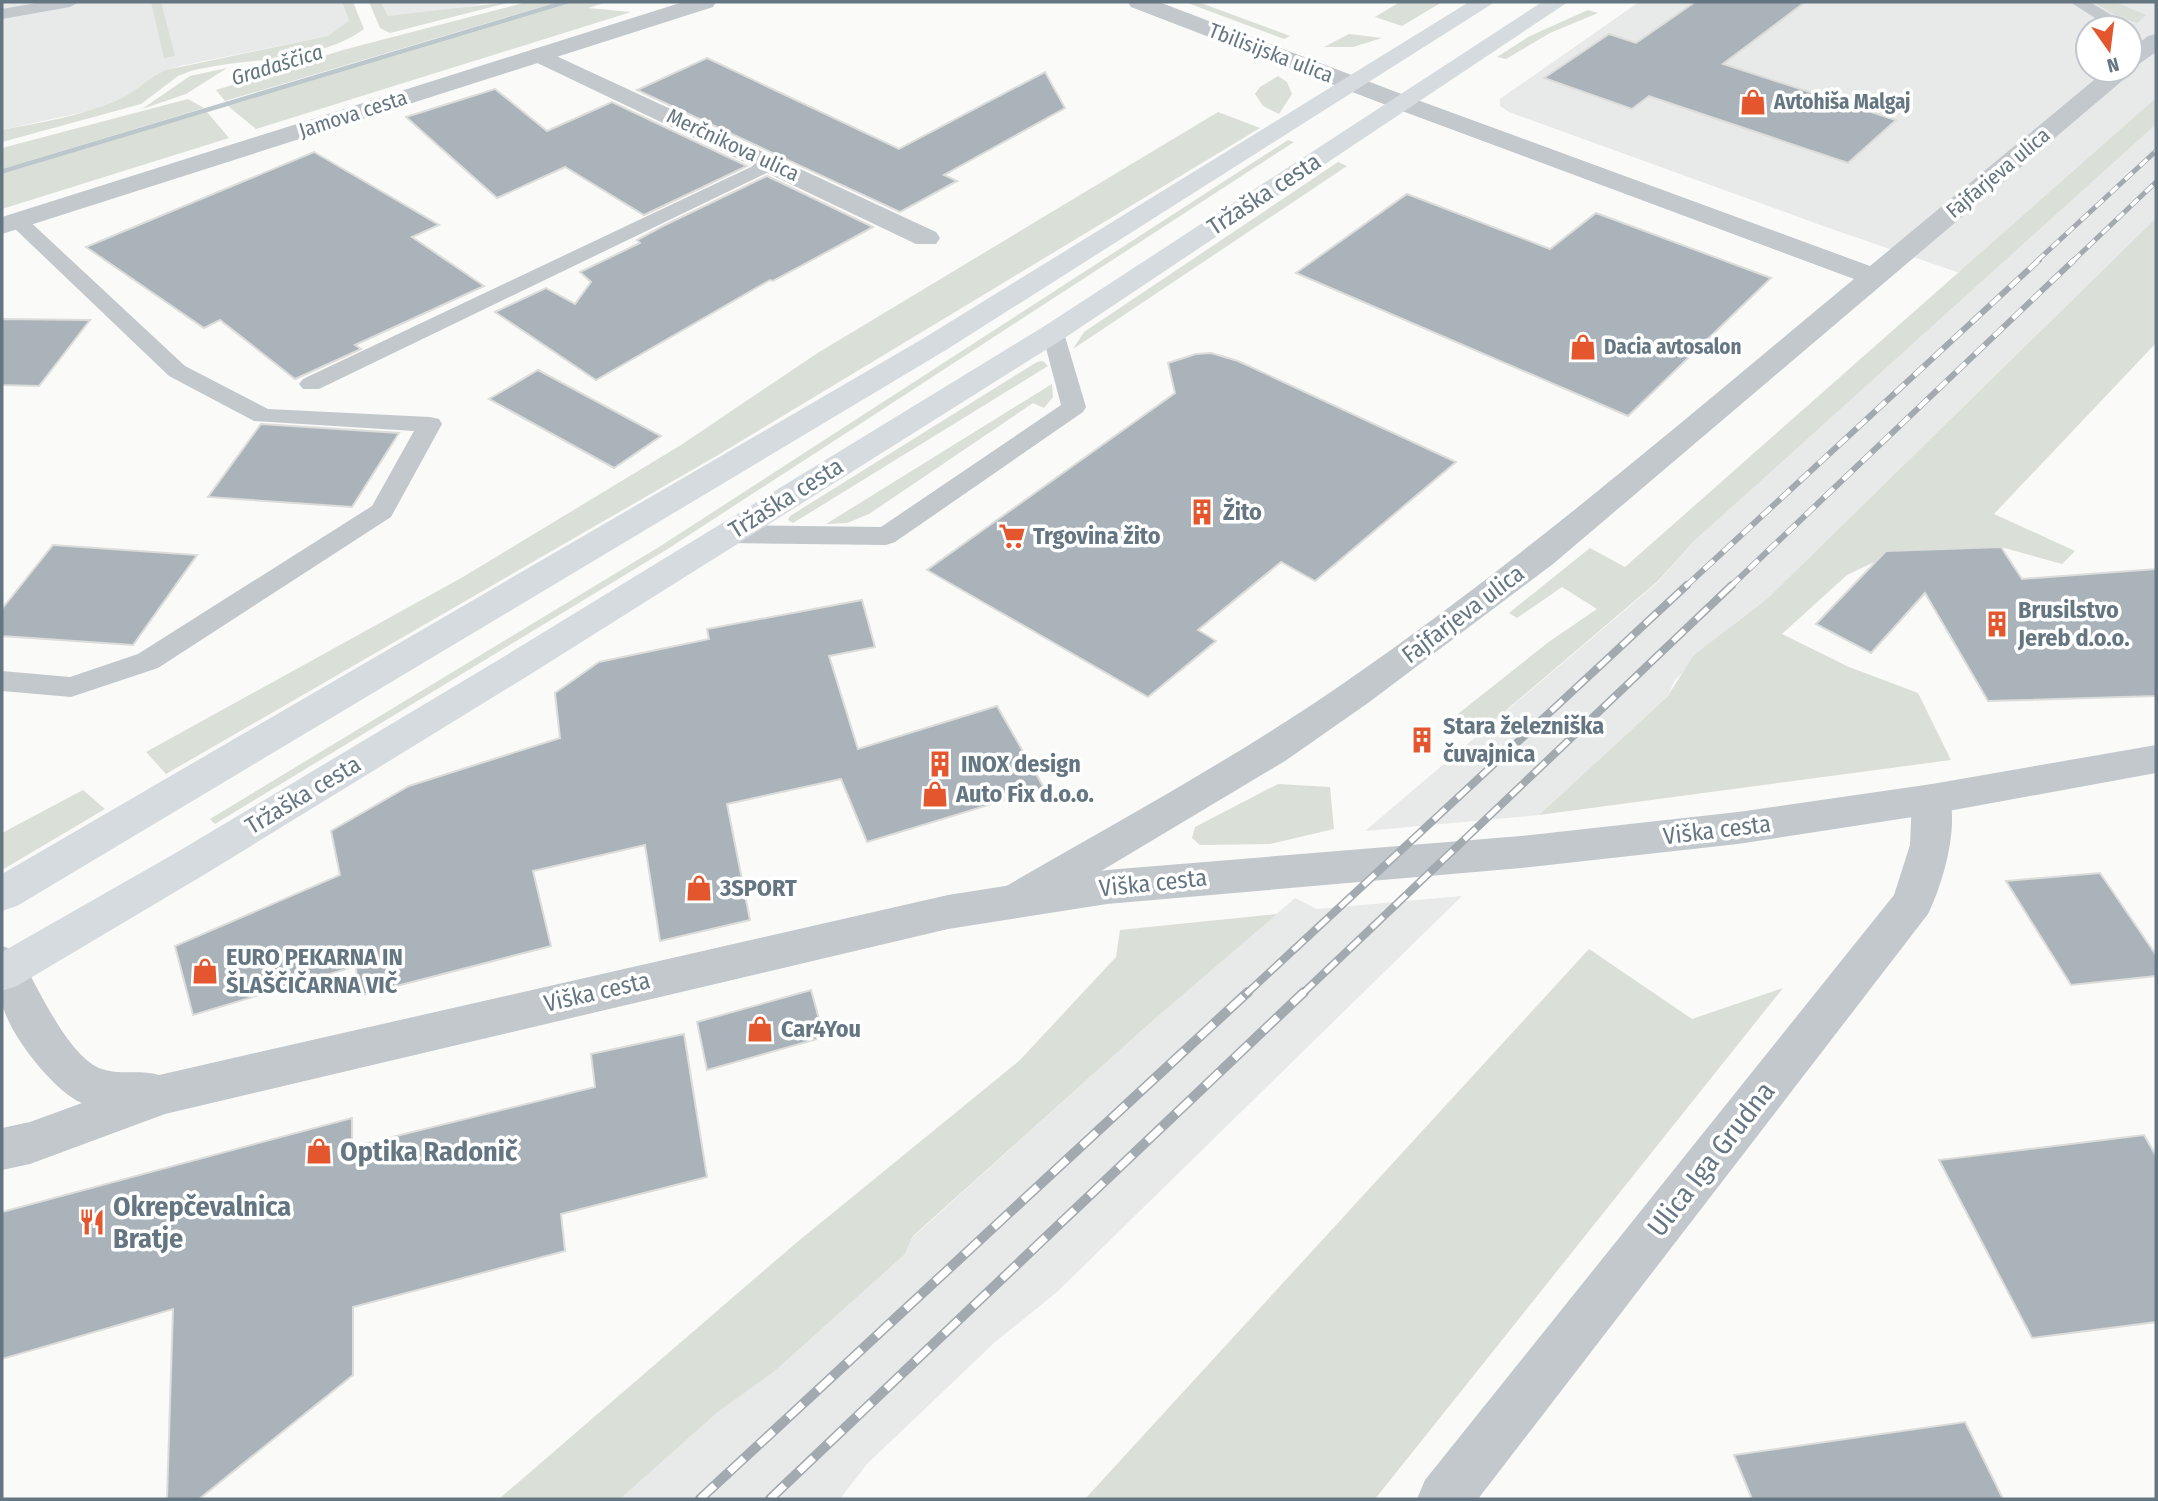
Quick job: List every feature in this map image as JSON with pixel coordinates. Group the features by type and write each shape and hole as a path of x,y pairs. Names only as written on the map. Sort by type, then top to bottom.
{"main road":[{"name":"Tržaška cesta","path":"2,894 936,344 1484,2"},
{"name":"Tržaška cesta","path":"3,969 430,719 1053,333 1557,2"}],"street":[{"name":"Jamova cesta","path":"10,224 705,2"},
{"name":"Tbilisijska ulica","path":"1139,2 1403,103"},
{"name":"Merčnikova ulica","path":"539,55 926,238"},
{"name":"Fajfarjeva ulica","path":"1016,901 1271,751 1355,694 1541,555 2104,84"},
{"path":"1403,103 1874,277"},
{"name":"Viška cesta","path":"2,1149 30,1143 164,1094 948,912 1172,880 1611,843 1931,799 2156,759"},
{"name":"Ulica Iga Grudna","path":"1444,1499 1913,902 1930,845 1931,799"},
{"name":"Viška cesta","path":"3,969 55,1058 85,1084 164,1094"}],"lane":[{"path":"2,14 71,2"},
{"path":"2078,2 2099,14"},
{"path":"311,384 772,163"},
{"path":"2,681 71,687 148,660 382,511 430,424 263,416 177,371 10,224"},
{"path":"728,534 886,536 1074,407 1053,333"}],"shaded area":[{"path":"2,2 342,2 349,21 342,29 328,36 180,66 157,74 123,98 93,110 2,130"},
{"path":"151,2 161,2 175,56 164,58"},
{"path":"342,2 353,2 364,29 344,41 302,54 191,71 178,76 141,104 2,142 2,130 62,118 106,105 126,96 166,70 328,36 349,21"},
{"path":"369,2 381,2 388,16 511,2 390,33 380,28"},
{"path":"381,2 492,2 441,12 388,16"},
{"path":"527,2 558,2 225,101 216,90 343,50"},
{"name":"Gradaščica","path":"558,2 574,2 2,174 2,169"},
{"path":"574,2 608,2 588,8 631,12 256,129 228,106"},
{"path":"1185,2 1198,2 1290,36 1284,39"},
{"path":"1400,2 1442,2 1402,26 1375,17"},
{"path":"1639,2 2156,2 2156,218 1768,598 1735,623 1675,680 1667,697 1539,815 1365,831 1658,582 1694,541 1980,280 1826,227 1509,112 1500,106 1500,99"},
{"path":"2093,2 2115,2 2144,14 2114,14"},
{"path":"1588,10 1598,13 1550,33 1506,59 1497,57 1530,36"},
{"path":"1349,34 1382,38 1353,47 1324,47"},
{"path":"227,68 186,94 142,109 190,76"},
{"path":"1278,76 1287,82 1292,94 1279,114 1263,106 1255,94 1260,87"},
{"path":"2156,98 2156,124 1694,541 1658,581 1477,735 1449,721 1550,641 1597,609 1562,587 1517,618 1509,613 1590,548 1625,567"},
{"path":"188,99 204,108 2,169 2,148"},
{"path":"207,112 229,138 2,209 2,174"},
{"path":"1218,112 1260,128 718,455 166,774 146,752 463,577 681,445 816,354"},
{"path":"1288,140 1294,142 666,550 215,824 210,819 659,547"},
{"path":"1338,162 1347,166 1073,349 1084,332"},
{"path":"2156,218 2156,343 1994,514 2075,551 2062,564 2001,547 1900,550 1847,575 1782,634 1849,667 1918,693 1951,760 1539,815 1667,697 1694,655 1768,598"},
{"path":"1043,361 1048,366 793,523 788,520 790,516 1037,362"},
{"path":"1052,384 1053,397 1044,408 1033,403 869,514 847,523 826,524"},
{"path":"1278,784 1330,787 1334,829 1270,844 1200,845 1192,838 1195,827"},
{"path":"83,790 105,809 2,870 2,833"},
{"path":"1462,896 1057,1292 994,1343 867,1464 840,1499 620,1499 718,1412 776,1370 905,1254 913,1237 1150,1023 1295,898 1317,909"},
{"path":"1277,914 1150,1023 913,1236 905,1254 776,1370 718,1412 620,1499 499,1499 796,1243 1020,1060 1116,957 1120,930"},
{"path":"1589,949 1692,1019 1783,988 1375,1499 1085,1499"}],"building":[{"name":"Avtohiša Malgaj","path":"1695,2 1805,2 1723,64 1896,120 1848,163 1649,96 1632,109 1544,78 1609,34 1636,43"},
{"path":"707,58 899,149 1045,72 1065,108 944,175 957,181 900,212 637,90"},
{"path":"495,89 547,131 612,102 747,166 644,215 565,167 497,198 406,117"},
{"path":"314,152 439,225 412,237 484,286 355,345 361,349 295,379 220,320 204,328 86,247"},
{"path":"767,176 873,227 773,281 770,280 596,380 495,312 546,288 575,304 591,282 580,272 640,243 637,240 663,226"},
{"name":"Dacia avtosalon","path":"1407,194 1550,249 1596,213 1771,278 1628,416 1296,273"},
{"path":"2,319 90,320 39,386 2,385"},
{"name":"Žito","path":"1211,353 1238,361 1456,462 1315,581 1281,562 1198,630 1216,641 1148,697 927,570 1175,393 1168,363 1196,354"},
{"path":"538,370 661,436 614,468 489,399"},
{"path":"261,424 399,433 352,507 208,497"},
{"path":"53,545 197,555 133,645 2,636 2,609"},
{"path":"2001,547 2022,579 2156,569 2156,696 1988,701 1925,593 1871,653 1816,624 1886,551"},
{"path":"862,600 875,647 829,656 858,749 997,706 1044,788 867,842 841,779 727,804 750,920 660,941 645,845 533,871 551,946 358,996 356,966 193,1015 175,946 340,875 331,831 409,786 560,738 555,693 599,662 709,639 707,629"},
{"path":"2100,873 2156,955 2156,976 2071,985 2006,881"},
{"name":"Car4You","path":"811,990 824,1037 707,1070 697,1022"},
{"path":"684,1034 707,1177 561,1214 565,1251 353,1307 353,1375 199,1499 167,1499 173,1309 2,1359 2,1212 352,1118 352,1147 595,1087 591,1054"},
{"path":"2144,1135 2156,1156 2156,1322 2032,1338 1939,1160"},
{"path":"1965,1422 2003,1499 1752,1499 1734,1455"}],"railway":[{"path":"2037,261 2156,151"},
{"path":"2073,261 2156,182"},
{"path":"1685,587 2039,260"},
{"path":"1730,587 2074,260"},
{"path":"1246,994 1687,585"},
{"path":"1302,994 1732,585"},
{"path":"700,1499 1248,992"},
{"path":"770,1499 1304,992"}],"place":[{"name":"Avtohiša Malgaj","path":"1753,102"},
{"name":"Dacia avtosalon","path":"1583,347"},
{"name":"Žito","path":"1202,512"},
{"name":"Trgovina žito","path":"1012,536"},
{"name":"Brusilstvo Jereb d.o.o.","path":"1997,624"},
{"name":"Stara železniška čuvajnica","path":"1422,740"},
{"name":"INOX design","path":"940,764"},
{"name":"Auto Fix d.o.o.","path":"935,794"},
{"name":"3SPORT","path":"699,888"},
{"name":"EURO PEKARNA IN ŠLAŠČIČARNA VIČ","path":"205,971"},
{"name":"Car4You","path":"760,1029"},
{"name":"Optika Radonič","path":"319,1151"},
{"name":"Okrepčevalnica Bratje","path":"92,1222"}]}
